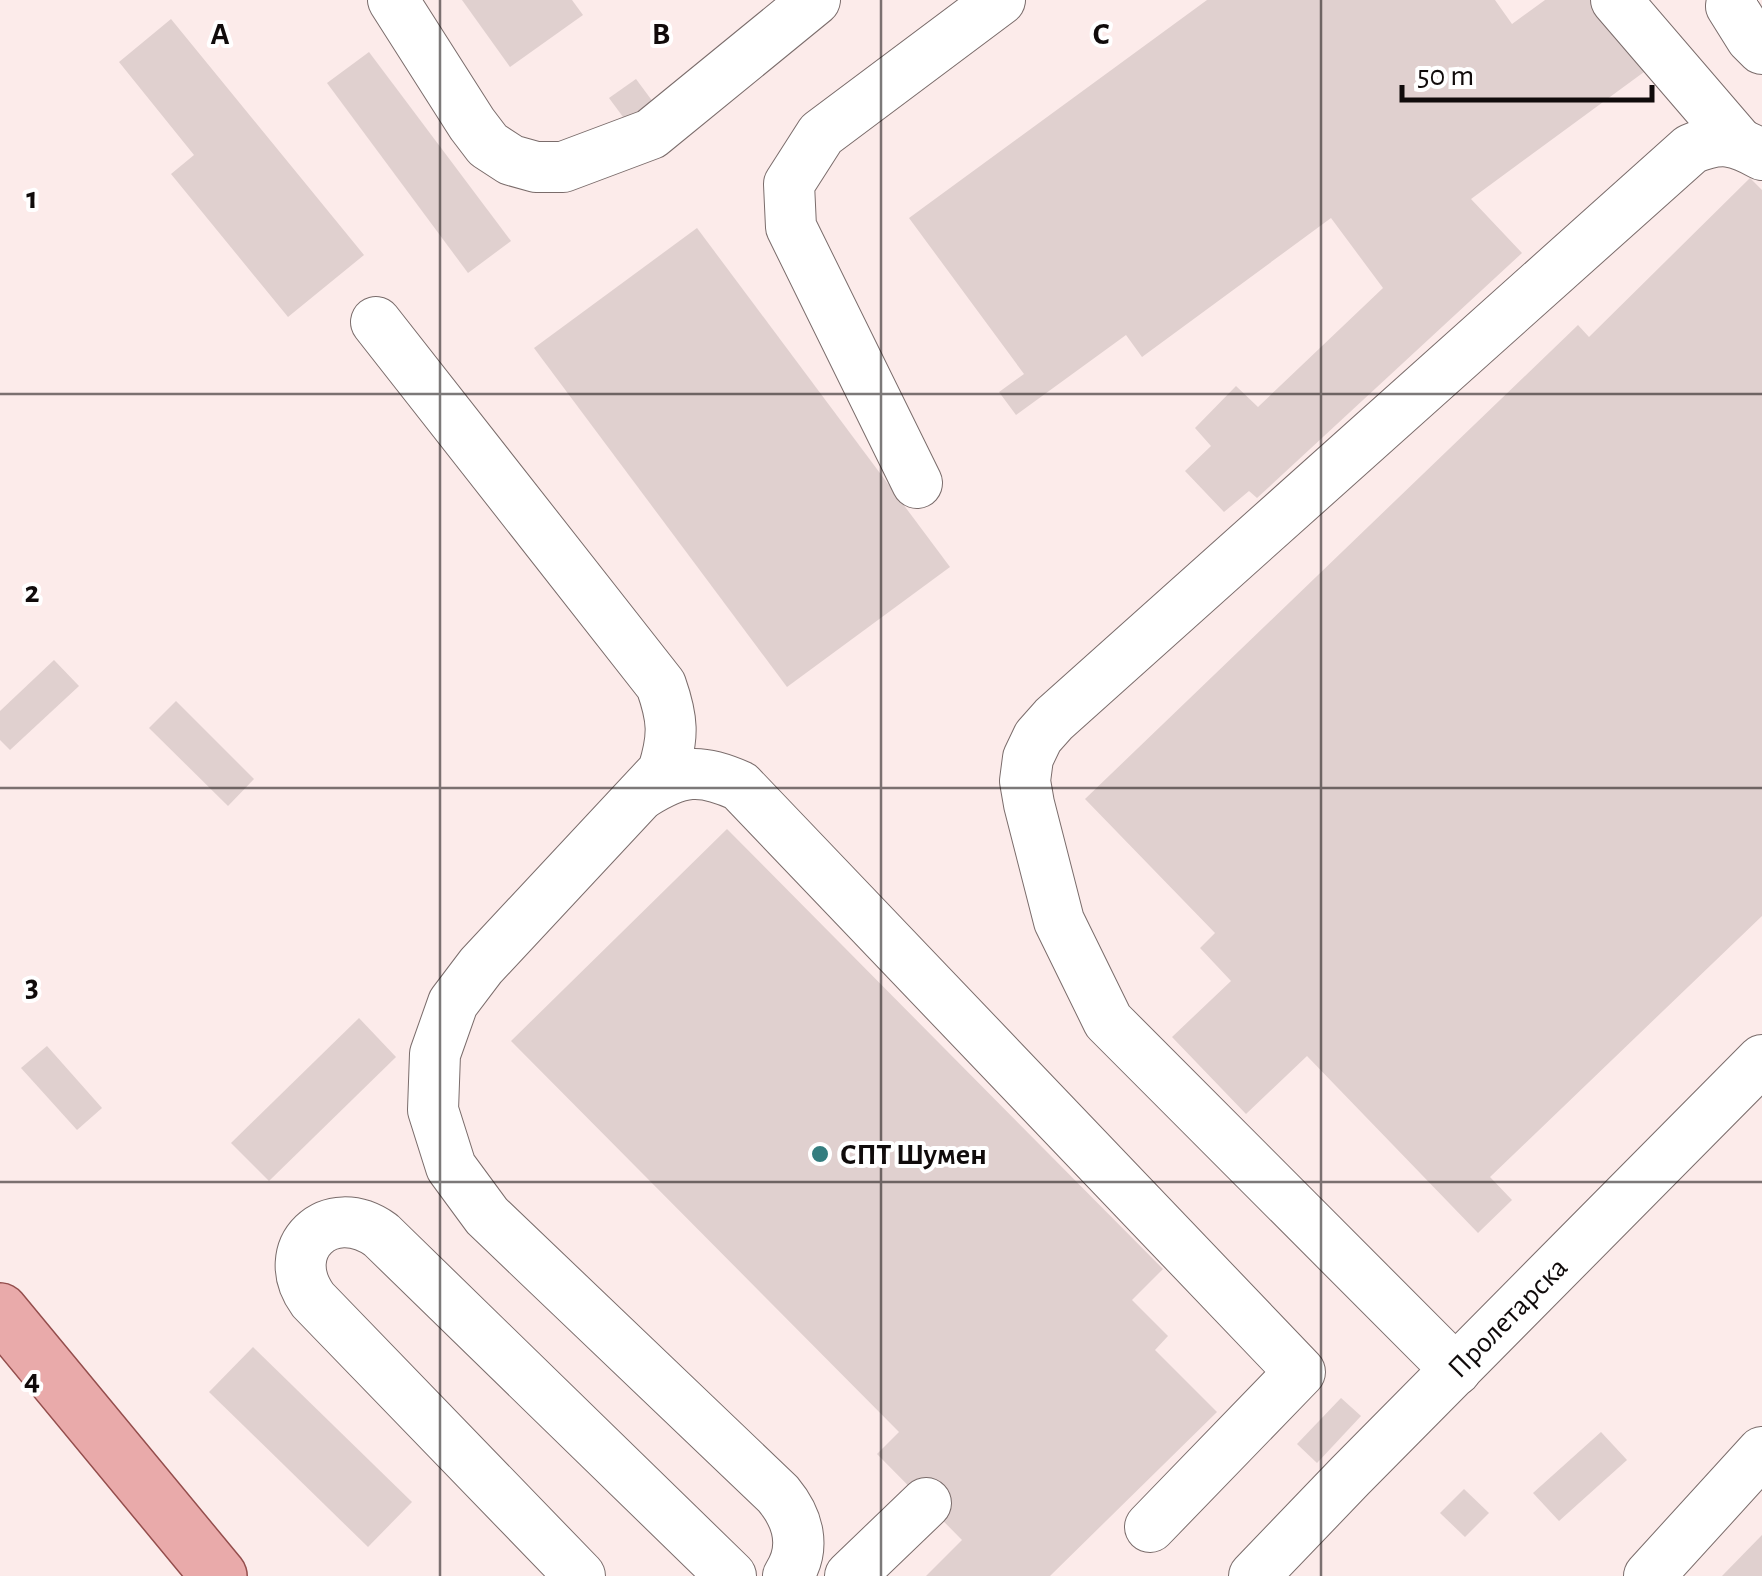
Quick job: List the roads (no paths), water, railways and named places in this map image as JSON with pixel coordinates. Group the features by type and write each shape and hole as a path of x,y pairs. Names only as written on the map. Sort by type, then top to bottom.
{"main road":[{"path":"0,1312 219,1576"}],"street":[{"path":"393,0 488,145 510,160 536,167 563,167 652,134 814,0"},
{"path":"917,483 791,227 790,184 821,134 1000,0"},
{"path":"1616,0 1750,148"},
{"path":"1732,0 1751,38 1762,49"},
{"path":"1456,1370 1108,1021 1059,921 1029,804 1025,781 1028,758 1038,736 1054,720 1690,149 1712,140 1750,148"},
{"path":"376,322 661,684 671,712 672,742 663,771 481,966 454,1003 435,1054 433,1110 451,1168 487,1216 778,1494 791,1510 798,1528 799,1548 788,1576"},
{"path":"644,793 666,779 691,773 716,776 740,786 1300,1372 1150,1528"},
{"name":"Пролетарска","path":"1254,1576 1762,1060"},
{"path":"580,1576 313,1300 304,1288 300,1260 313,1235 339,1221 354,1221 380,1235 731,1576"},
{"path":"1649,1576 1762,1452"},
{"path":"850,1576 926,1503"}],"place":[{"name":"СПТ Шумен","path":"820,1154"}]}
